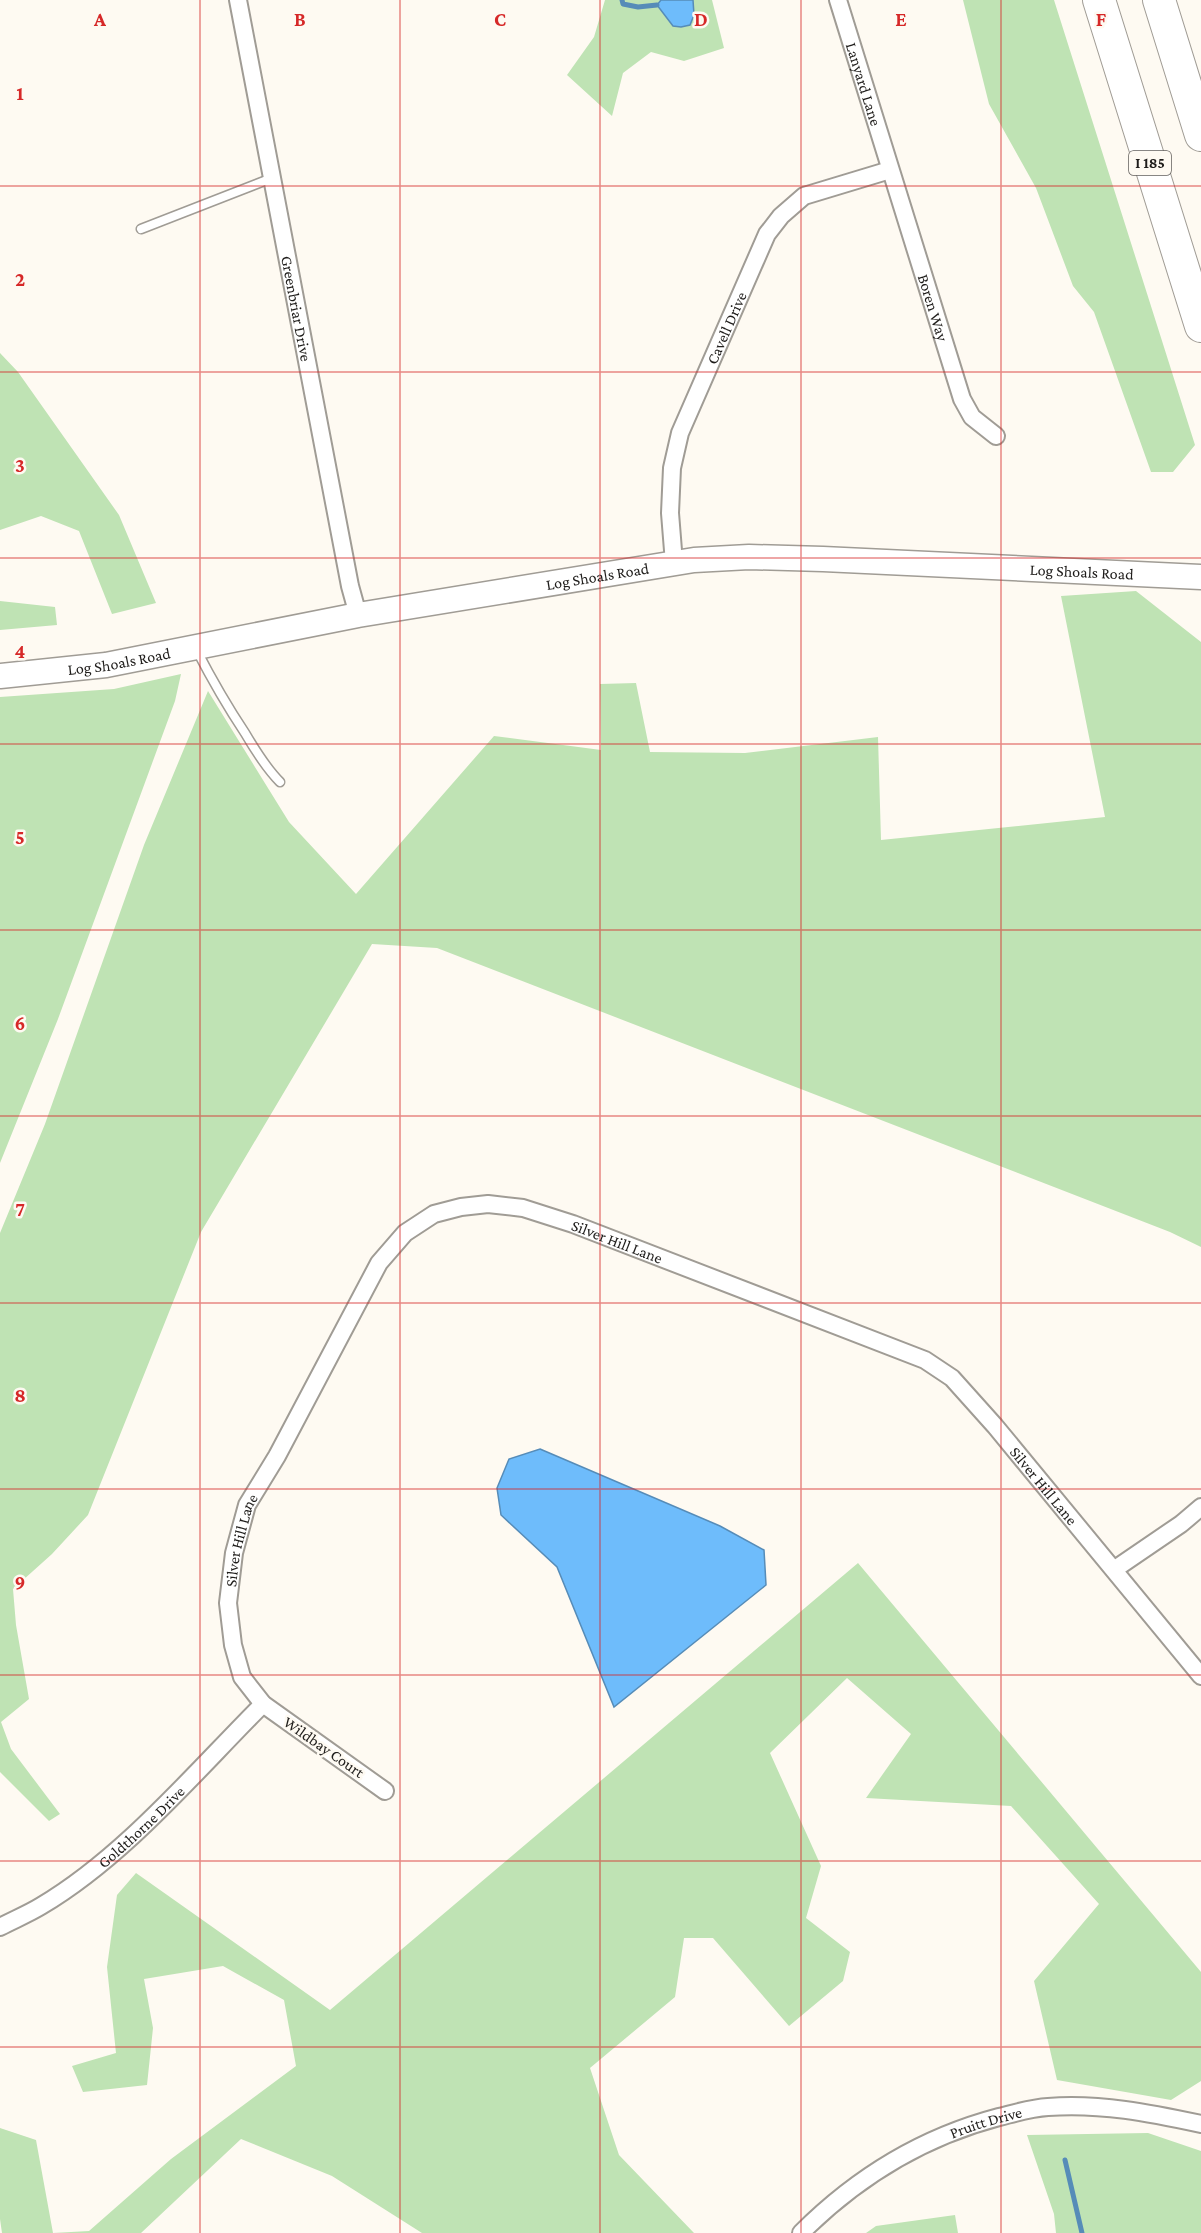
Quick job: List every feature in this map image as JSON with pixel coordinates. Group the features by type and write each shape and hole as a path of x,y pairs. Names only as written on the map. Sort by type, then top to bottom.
{"highway":[{"name":"I 185","path":"1099,0 1201,326"},
{"path":"1159,0 1201,135"}],"street":[{"name":"Greenbriar Drive","path":"238,0 350,586 358,615"},
{"name":"Lanyard Lane","path":"838,0 890,170"},
{"name":"Boren Way","path":"890,170 962,399 972,417 996,436"},
{"name":"Cavell Drive","path":"674,563 670,513 672,468 680,433 767,234 781,216 804,196 890,170"},
{"name":"Log Shoals Road","path":"0,676 106,665 196,649 358,615 674,563 749,557 802,558 1201,577"},
{"name":"Silver Hill Lane","path":"263,1704 242,1677 233,1644 228,1603 234,1553 247,1505 277,1456 379,1263 405,1233 434,1214 461,1207 488,1204 523,1208 573,1224 925,1360 952,1378 1115,1569 1201,1676"},
{"path":"1115,1569 1182,1524 1201,1507"},
{"name":"Wildbay Court","path":"263,1704 386,1791"},
{"name":"Goldthorne Drive","path":"0,1927 41,1906 90,1871 136,1832 263,1704"},
{"name":"Pruitt Drive","path":"801,2233 823,2211 875,2171 924,2144 982,2122 1028,2109 1068,2106 1128,2109 1201,2124"}],"lane":[{"path":"141,229 272,178"},
{"path":"196,649 214,685 241,728 269,771 280,782"}],"green space":[{"path":"605,0 712,0 724,48 684,61 651,52 623,73 612,116 567,75 594,37"},
{"path":"963,0 1054,0 1195,445 1173,472 1151,472 1094,312 1073,286 1036,188 989,104"},
{"path":"0,353 18,372 119,515 156,603 112,614 79,531 41,516 0,530"},
{"path":"1136,591 1201,642 1201,1247 1170,1232 437,948 372,944 201,1232 88,1515 52,1554 13,1589 16,1625 29,1699 1,1722 11,1749 60,1814 49,1821 0,1772 0,1233 45,1124 144,845 208,691 289,822 356,894 494,736 601,750 600,684 636,683 650,752 745,753 878,737 881,840 1105,817 1061,596"},
{"path":"0,601 55,607 57,625 0,630"},
{"path":"181,674 175,701 58,1019 0,1163 0,697 114,689"},
{"path":"858,1563 1201,1972 1201,2081 1171,2100 1057,2080 1034,1981 1099,1904 1011,1806 866,1798 911,1734 847,1678 770,1753 821,1866 806,1918 850,1952 843,1981 789,2026 713,1938 684,1938 675,1997 590,2068 619,2155 694,2233 422,2233 332,2176 241,2139 141,2233 53,2233 89,2231 171,2159 296,2066 284,2000 223,1966 144,1979 153,2028 147,2085 83,2092 72,2066 116,2053 107,1967 117,1895 136,1873 330,2010"},
{"path":"0,2128 36,2140 53,2233 2,2233"},
{"path":"1148,2133 1201,2151 1201,2233 1056,2233 1054,2214 1027,2135"},
{"path":"955,2215 958,2233 866,2233 876,2226"}],"water":[{"path":"661,0 693,0 694,15 690,25 673,26 657,5"},
{"path":"540,1449 720,1526 764,1550 766,1585 614,1707 557,1567 501,1515 497,1488 509,1459"}],"waterway":[{"path":"622,0 623,4 638,7 657,5"},
{"path":"1065,2160 1082,2233"}]}
